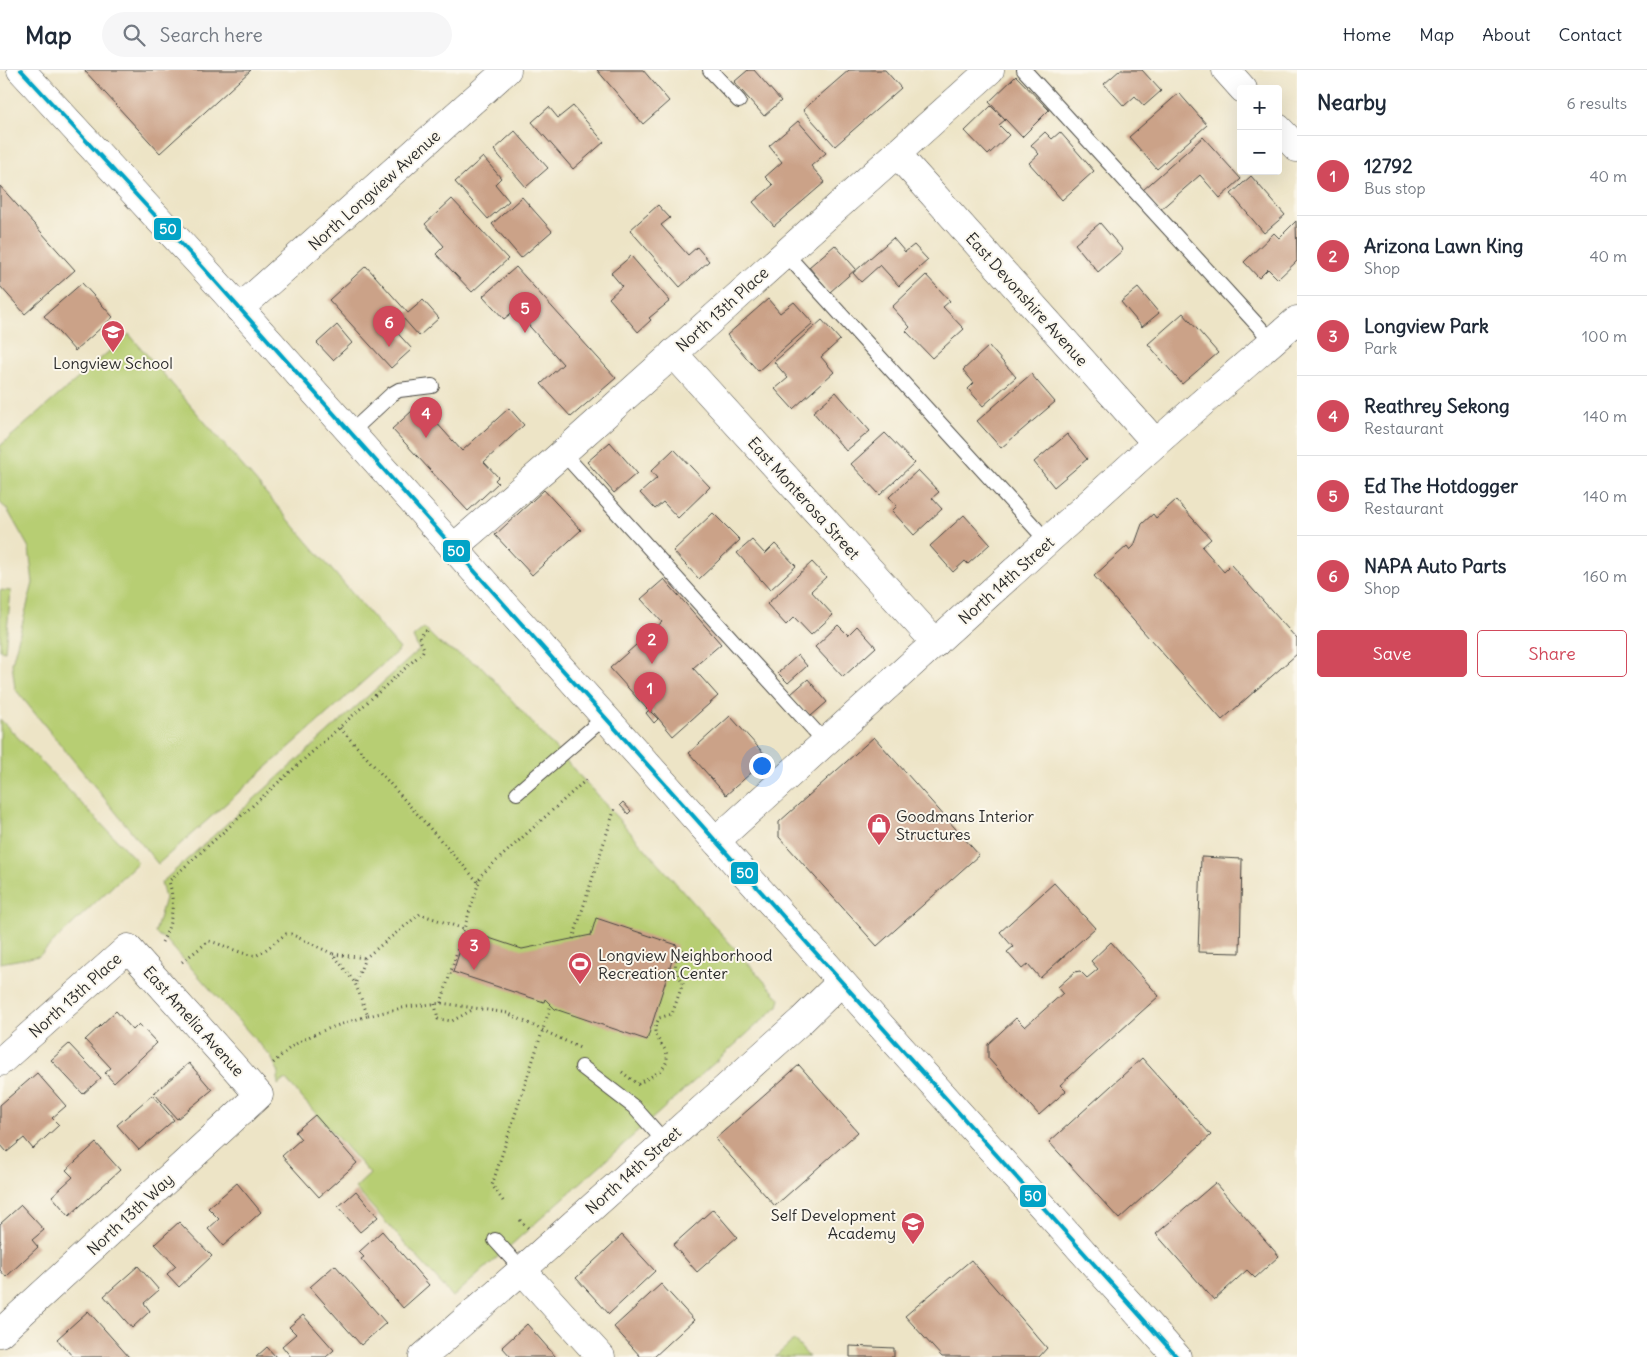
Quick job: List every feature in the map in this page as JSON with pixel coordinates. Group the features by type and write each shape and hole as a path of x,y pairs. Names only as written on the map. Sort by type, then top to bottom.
{"street":[{"path":"21,70 199,263 239,310 1177,1357"},
{"name":"North Longview Avenue","path":"239,310 508,70"},
{"name":"North 13th Place","path":"454,548 563,453 784,252 990,70"},
{"path":"1226,70 1239,85"},
{"path":"1280,130 1297,148"},
{"name":"East Devonshire Avenue","path":"897,154 1156,443"},
{"name":"North 14th Street","path":"716,841 1156,443 1297,320"},
{"name":"East Monterosa Street","path":"673,353 936,643"},
{"name":"North 13th Place","path":"0,1062 128,948"},
{"name":"East Amelia Avenue","path":"128,948 259,1095"},
{"name":"North 14th Street","path":"423,1357 802,1020 842,982"},
{"name":"North 13th Way","path":"0,1333 259,1095"},
{"path":"522,1270 601,1357"}],"lane":[{"path":"710,70 739,101"},
{"path":"1024,70 1272,342"},
{"path":"784,252 1048,542"},
{"path":"350,433 398,390 432,386"},
{"path":"563,453 825,742"},
{"path":"517,793 605,717"},
{"path":"582,1067 634,1107 665,1142"},
{"path":"495,1240 522,1270"}],"path":[{"path":"162,942 172,914 173,900 170,881 422,653 424,649 419,637 428,629"},
{"path":"340,728 479,883"},
{"path":"441,1003 481,875 588,778"},
{"path":"573,938 615,808"},
{"path":"355,983 365,958 420,914 464,929"},
{"path":"182,962 209,941 256,956 286,934 291,934 333,954 365,958"},
{"path":"638,1084 661,1070 666,1061 667,1052 655,1029 659,1018 672,1014 683,983 675,969 674,963 680,950 687,952"},
{"path":"333,954 355,983 368,1016"},
{"path":"272,1064 295,1044 345,1023 406,1007 441,1003 507,1013 587,1051"},
{"path":"435,1004 438,1020 452,1021 475,1008"},
{"path":"503,1201 492,1185 550,1004"},
{"path":"617,1068 642,1088"},
{"path":"520,1220 531,1230"}],"green space":[{"path":"129,334 400,649 158,864 15,689 12,663 33,583 29,548 7,509 0,503 0,446"},
{"path":"0,590 11,591 5,651 0,650"},
{"path":"424,628 440,644 482,667 780,999 778,1006 453,1297 355,1188 370,1174 285,1079 278,1085 278,1071 271,1057 167,941 155,933 165,898 161,883 419,650 413,637"},
{"path":"0,719 138,862 39,956 0,963"},
{"path":"794,1340 809,1357 775,1357"}],"building":[{"path":"84,70 251,70 160,153"},
{"path":"597,70 643,70 669,101 643,124"},
{"path":"748,70 754,70 781,101 764,116 734,82"},
{"path":"849,70 885,70 901,88 835,146 803,110"},
{"path":"1120,70 1142,70 1161,91 1144,106 1135,96 1124,106 1104,84"},
{"path":"1016,76 1049,110 1022,137 989,102"},
{"path":"1179,93 1207,125 1157,169 1129,137"},
{"path":"573,106 604,142 573,169 532,122 549,107 558,118"},
{"path":"991,106 1005,120 999,125 1009,135 988,155 965,131"},
{"path":"798,121 826,153 811,166 825,182 774,226 753,202 773,185 765,177 782,162 769,146"},
{"path":"515,131 548,168 526,187 494,150"},
{"path":"1045,132 1052,139 1060,132 1094,171 1062,200 1029,163 1039,154 1031,145"},
{"path":"1203,137 1241,179 1220,198 1200,175 1160,210 1143,190"},
{"path":"483,157 501,178 495,184 509,201 488,219 455,182"},
{"path":"1251,176 1285,215 1264,233 1231,194"},
{"path":"0,186 75,270 25,314 0,286"},
{"path":"522,197 552,231 521,258 492,224"},
{"path":"452,199 508,259 472,292 436,254 444,246 425,224"},
{"path":"658,205 670,218 661,225 688,255 697,247 709,261 680,287 630,230"},
{"path":"1296,221 1297,261 1278,279 1268,269 1259,278 1244,262 1274,233 1279,238"},
{"path":"1100,223 1123,250 1098,272 1075,244"},
{"path":"893,238 905,252 914,245 928,260 899,286 880,265 861,282 853,273"},
{"path":"835,245 856,269 830,292 809,267"},
{"path":"631,256 670,301 649,318 651,320 638,332 609,298 622,286 611,273"},
{"path":"366,266 408,313 423,300 439,318 419,336 403,318 392,327 412,349 391,368 329,300"},
{"path":"516,267 616,378 571,417 541,384 563,364 515,310 504,319 483,296"},
{"path":"926,275 950,301 943,307 964,329 932,358 906,331 910,327 892,307"},
{"path":"82,283 113,317 75,351 44,316"},
{"path":"1138,288 1159,313 1142,327 1121,302"},
{"path":"768,299 780,313 794,302 813,323 758,371 727,335"},
{"path":"1183,313 1218,353 1182,384 1148,344"},
{"path":"822,320 840,340 821,357 834,372 793,409 775,389 788,378 774,362"},
{"path":"337,325 352,343 333,360 317,343"},
{"path":"989,346 1016,377 983,406 968,389 974,383 963,370"},
{"path":"1031,374 1055,402 1001,448 977,421"},
{"path":"836,392 870,431 846,451 813,412"},
{"path":"422,402 436,417 434,420 462,451 509,408 524,425 484,462 498,477 495,480 498,483 468,511 392,429"},
{"path":"885,433 914,463 880,495 851,464"},
{"path":"1067,434 1087,459 1054,487 1034,462"},
{"path":"610,442 637,473 614,493 587,462"},
{"path":"674,449 710,487 678,518 663,502 655,509 640,493 657,478 651,471"},
{"path":"918,470 939,492 932,498 942,509 914,535 892,511 897,506 889,497"},
{"path":"544,490 581,530 532,575 495,535"},
{"path":"1176,500 1211,539 1202,547 1224,572 1231,565 1297,639 1297,654 1222,720 1094,576 1127,546 1130,550 1134,546 1142,524 1153,514 1156,518"},
{"path":"713,513 740,540 699,579 673,551"},
{"path":"964,515 990,544 968,564 965,561 953,572 930,546"},
{"path":"752,540 765,554 775,544 796,566 770,590 737,553"},
{"path":"812,562 826,577 811,591 833,615 811,635 794,617 786,625 767,604"},
{"path":"664,579 721,644 693,668 718,696 673,736 649,707 647,709 610,668 662,622 641,599"},
{"path":"838,625 848,635 857,626 876,647 843,677 815,647"},
{"path":"798,655 807,666 788,683 778,673"},
{"path":"808,679 827,702 811,716 791,694"},
{"path":"649,710 658,719 654,723 646,713"},
{"path":"730,716 768,758 726,795 689,753"},
{"name":"Goodmans Interior Structures","path":"874,737 979,855 877,946 779,837 779,822"},
{"path":"623,802 631,811 628,814 620,805"},
{"path":"1201,857 1242,859 1240,953 1198,952"},
{"path":"1054,883 1095,928 1040,978 1028,964 1022,969 1007,952 1013,947 1000,932"},
{"name":"Longview Neighborhood Recreation Center","path":"596,918 677,945 647,1040 555,1009 545,999 544,1002 453,972 463,941 474,944 477,934 522,949 591,935"},
{"path":"1111,942 1159,996 1060,1085 1066,1091 1039,1115 988,1058 988,1044 1016,1018 1025,1027 1063,993 1058,987 1075,972 1080,971 1087,978 1098,969 1091,961"},
{"path":"116,1011 133,1030 139,1024 157,1043 114,1083 105,1073 111,1068 85,1040"},
{"path":"69,1044 101,1078 83,1094 51,1060"},
{"path":"1142,1058 1211,1135 1119,1219 1049,1142"},
{"path":"189,1063 212,1090 177,1119 154,1093"},
{"path":"799,1065 858,1132 775,1206 715,1139"},
{"path":"37,1073 66,1106 52,1118 59,1125 33,1149 24,1138 7,1152 0,1144 0,1105"},
{"path":"152,1095 174,1120 139,1150 117,1125"},
{"path":"315,1115 357,1163 319,1197 282,1156 301,1139 295,1132"},
{"path":"96,1143 120,1170 69,1216 52,1196 73,1177 66,1170"},
{"path":"237,1183 261,1212 223,1246 208,1229 219,1219 208,1208"},
{"path":"1215,1183 1279,1256 1255,1278 1247,1270 1214,1300 1156,1234"},
{"path":"356,1191 378,1217 360,1232 338,1207"},
{"path":"21,1205 44,1230 32,1240 38,1247 6,1277 0,1270 0,1224"},
{"path":"713,1209 737,1237 697,1272 673,1245"},
{"path":"179,1222 212,1256 179,1287 167,1274 176,1266 155,1244"},
{"path":"382,1231 429,1285 403,1308 361,1259 364,1257 359,1252"},
{"path":"622,1235 655,1271 609,1314 576,1278"},
{"path":"971,1260 1047,1348 1039,1357 942,1357 905,1316"},
{"path":"335,1265 386,1323 361,1345 310,1287"},
{"path":"138,1266 159,1290 144,1303 150,1311 132,1328 104,1296"},
{"path":"661,1284 694,1320 654,1357 641,1357 614,1327"},
{"path":"88,1311 129,1357 73,1357 57,1339"},
{"path":"303,1315 334,1350 326,1357 291,1357 282,1346 296,1334 289,1327"},
{"path":"527,1324 556,1357 511,1357 502,1347"},
{"path":"850,1346 894,1348 894,1357 850,1357"},
{"path":"267,1347 276,1357 256,1357"}],"transit line":[{"name":"50","path":"21,70 199,263 1177,1357"}],"place":[{"name":"Ed The Hotdogger","path":"525,333"},
{"name":"NAPA Auto Parts","path":"389,347"},
{"name":"Longview School","path":"113,353"},
{"name":"Reathrey Sekong","path":"426,438"},
{"name":"Arizona Lawn King","path":"652,664"},
{"name":"12792","path":"650,713"},
{"name":"Goodmans Interior Structures","path":"879,846"},
{"name":"Longview Park","path":"474,970"},
{"name":"Longview Neighborhood Recreation Center","path":"580,985"},
{"name":"Self Development Academy","path":"913,1245"}]}
